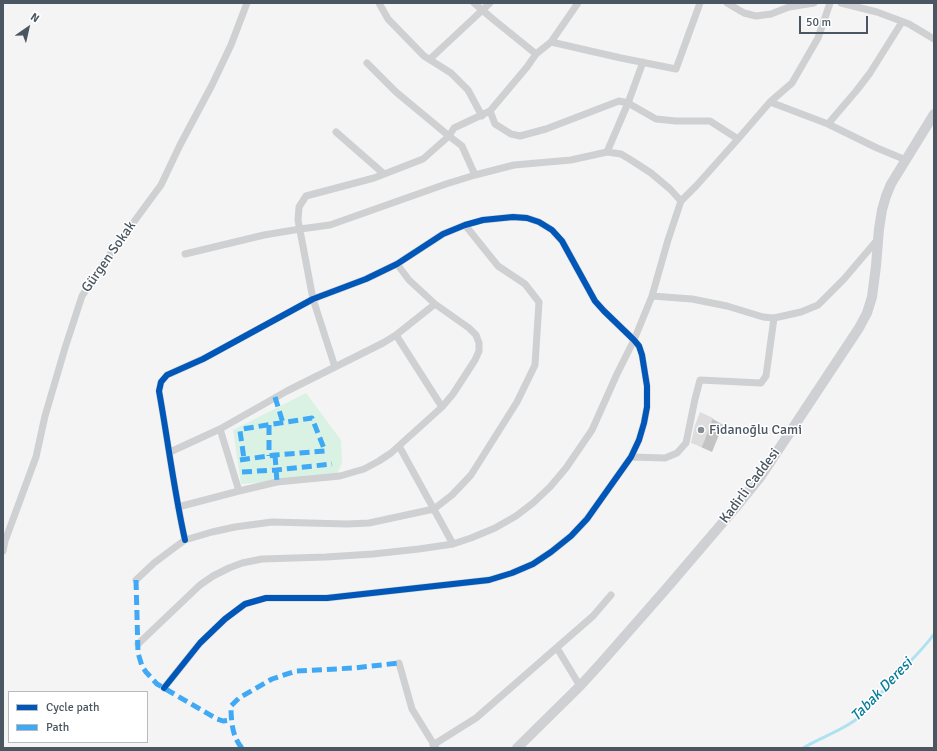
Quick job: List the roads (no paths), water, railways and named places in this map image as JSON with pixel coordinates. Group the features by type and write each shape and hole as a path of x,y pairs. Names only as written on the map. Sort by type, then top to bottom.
{"main road":[{"name":"Kadirli Caddesi","path":"517,748 580,686 601,663 736,507 761,476 860,328 872,297 882,210 886,196 891,184 934,114"}],"street":[{"name":"Gürgen Sokak","path":"3,551 36,458 45,416 82,296 105,261 161,185 231,45 247,3"},
{"path":"379,3 388,19 424,56 451,73 468,90 482,116"},
{"path":"474,3 536,54"},
{"path":"430,59 490,3"},
{"path":"335,367 313,299 298,220 299,207 306,196 374,178 423,158 449,136 454,128 490,111 536,54 551,42 578,3"},
{"path":"551,42 676,69 700,3"},
{"path":"727,3 744,13 756,16 771,14 789,7 814,3"},
{"path":"138,644 200,585 213,576 242,563 262,559 373,554 453,544 500,525 516,516 533,503 550,487 566,468 592,430 634,340 652,296 681,201 697,185 770,102 792,82 818,38 830,3"},
{"path":"841,3 877,12 909,24 934,40"},
{"path":"828,124 870,73 902,22"},
{"path":"607,152 628,103 643,62"},
{"path":"367,63 396,92 462,146 475,175"},
{"path":"490,111 495,124 511,134 520,136 546,129 619,101 628,103 656,119 676,121 710,121 738,139"},
{"path":"770,102 828,124 877,148 906,160"},
{"path":"336,132 384,174"},
{"path":"185,254 264,235 330,225 475,175 514,166 571,160 607,152 621,154 651,173 670,189 681,201"},
{"path":"164,688 200,642 225,619 245,604 266,598 327,598 488,580 512,573 533,564 551,552 571,536 587,519 631,457 639,440 647,407 647,386 639,346 604,312 595,301 562,241 552,230 540,222 527,218 513,217 483,220 465,225 443,234 397,264 313,299 203,359 167,375 161,382 159,391 178,507 185,540"},
{"path":"136,580 163,556 185,540 235,527 272,522 369,524 434,509 452,495 471,475 517,402 535,364 539,302 525,284 498,266 465,225"},
{"path":"652,296 692,299 727,306 763,317 774,318 801,312 818,305 844,279 878,239"},
{"path":"178,507 239,490 277,482 336,476 349,474 364,469 379,461 399,446 442,407 453,394 475,360 479,351 479,343 476,335 469,328 435,304 410,280 397,264"},
{"path":"170,452 220,429 287,391 383,343 396,335 435,304"},
{"path":"631,457 666,458 677,453 686,443 700,380 761,383 766,376 774,318"},
{"path":"396,335 442,407"},
{"path":"220,429 239,490"},
{"path":"399,446 453,544"},
{"path":"399,663 412,709 435,746 476,718 593,616 611,595"},
{"path":"557,648 580,686"}],"waterway":[{"name":"Tabak Deresi","path":"803,748 842,728 860,716 871,706 934,634"}],"place":[{"name":"Fidanoğlu Cami","path":"701,430"}]}
